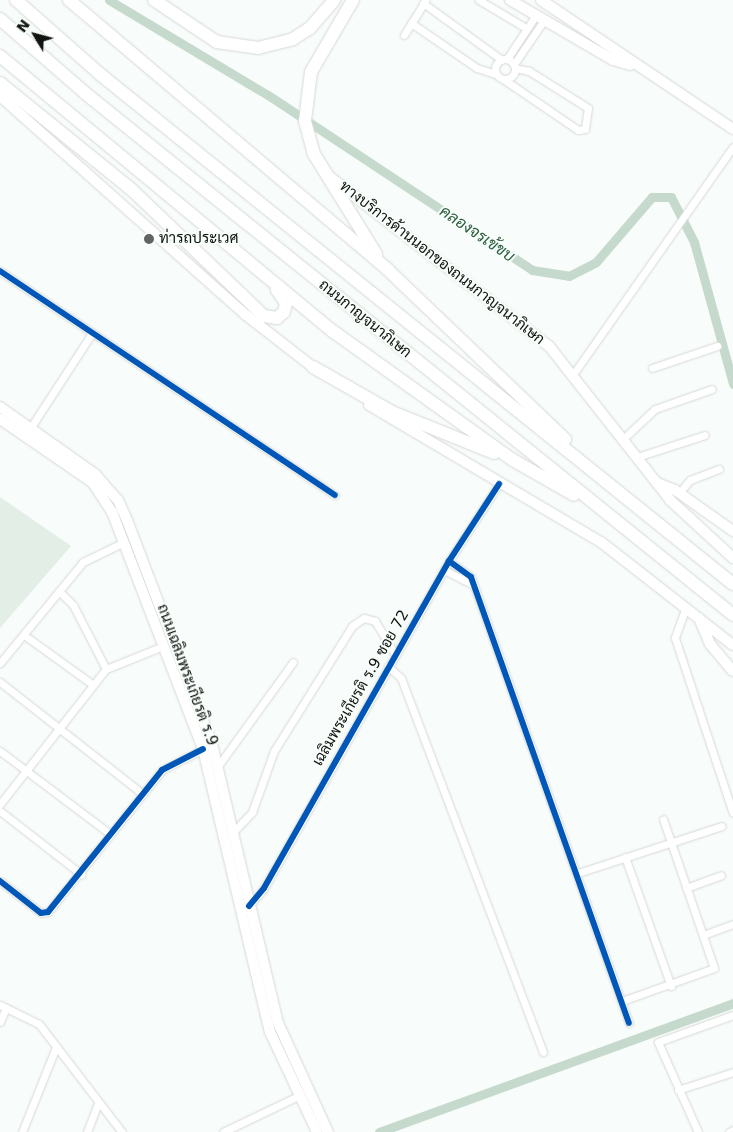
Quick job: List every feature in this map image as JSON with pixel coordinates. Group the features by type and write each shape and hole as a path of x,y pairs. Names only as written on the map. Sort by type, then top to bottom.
{"highway":[{"name":"ถนนกาญจนาภิเษก","path":"16,0 101,75 733,584"},
{"path":"69,0 388,270 584,456 600,477"},
{"path":"154,0 217,42 236,47 274,46 310,28 334,0"},
{"path":"347,3 306,86 305,121 314,154 388,270"},
{"name":"ถนนกาญจนาภิเษก","path":"0,19 85,93 733,615"},
{"path":"0,56 95,138 353,346 513,460 609,515"},
{"path":"0,83 132,190 260,313 277,318 285,308 284,299 240,256"},
{"path":"312,367 392,412 513,460"}],"main road":[{"path":"510,0 613,60 636,67"},
{"path":"541,0 636,67 733,128"},
{"path":"0,96 246,315 312,367 499,484 601,542 733,645"},
{"name":"ทางบริการด้านนอกของถนนกาญจนาภิเษก","path":"326,174 529,328 574,373 656,482 733,558"},
{"name":"ถนนเฉลิมพระเกียรติ ร.9","path":"0,407 96,474 118,500 218,766 249,906 278,1023 328,1132"},
{"name":"ถนนเฉลิมพระเกียรติ ร.9","path":"0,419 93,484 112,512 203,749 253,972 270,1032 298,1096 317,1132"},
{"path":"656,482 679,493 733,531"},
{"path":"699,618 710,644 733,671"}],"street":[{"path":"479,0 526,28"},
{"path":"404,35 411,23 424,1 514,66 529,71 588,108 585,128 578,130 496,74 477,68 411,23"},
{"path":"496,74 496,65 504,59 526,28 540,17"},
{"path":"503,79 512,76 514,66 540,17"},
{"path":"574,373 674,228 733,147"},
{"path":"0,271 336,495"},
{"path":"31,427 92,333"},
{"path":"652,368 717,346"},
{"path":"623,439 655,409 712,389"},
{"path":"637,457 705,435"},
{"path":"679,493 690,480 719,469"},
{"name":"เฉลิมพระเกียรติ ร.9 ซอย 72","path":"249,906 264,888 449,561 499,484"},
{"path":"0,663 90,556 124,542"},
{"path":"449,561 471,577 578,873 628,1023"},
{"path":"444,570 473,585"},
{"path":"59,591 73,605 106,669"},
{"path":"686,607 675,638 733,813"},
{"path":"233,832 252,812 274,751 352,626 364,618 375,621 395,654"},
{"path":"24,635 92,684"},
{"path":"0,804 92,684 106,669 163,646"},
{"path":"218,766 293,662"},
{"path":"388,666 401,678 543,1052"},
{"path":"0,682 143,794"},
{"path":"0,881 45,914 81,874 110,834 167,764 203,749"},
{"path":"0,751 110,834"},
{"path":"0,811 81,874"},
{"path":"622,1001 671,986 714,968 663,819"},
{"path":"578,873 625,856 722,826"},
{"path":"625,856 671,986"},
{"path":"686,888 721,875"},
{"path":"703,935 733,924"},
{"path":"0,1022 3,1007 39,1024 122,1132"},
{"path":"698,1132 659,1047 660,1039 733,1015"},
{"path":"22,1132 56,1047"},
{"path":"678,1090 733,1072"},
{"path":"223,1132 298,1096"},
{"path":"87,1132 98,1103"},
{"path":"728,1132 733,1130"}],"shaded area":[{"path":"0,497 71,546 0,628"}],"waterway":[{"name":"คลองจรเข้ขบ","path":"109,0 268,95 532,270 569,276 596,262 652,197 671,197 694,242 733,384"},
{"path":"379,1132 733,1003"}],"cycle path":[{"path":"0,271 335,495"},
{"path":"249,906 264,888 449,561 499,484"},
{"path":"449,561 471,577 629,1023"},
{"path":"0,881 41,913 48,912 162,770 203,749"}],"place":[{"name":"ท่ารถประเวศ","path":"149,239"}]}
